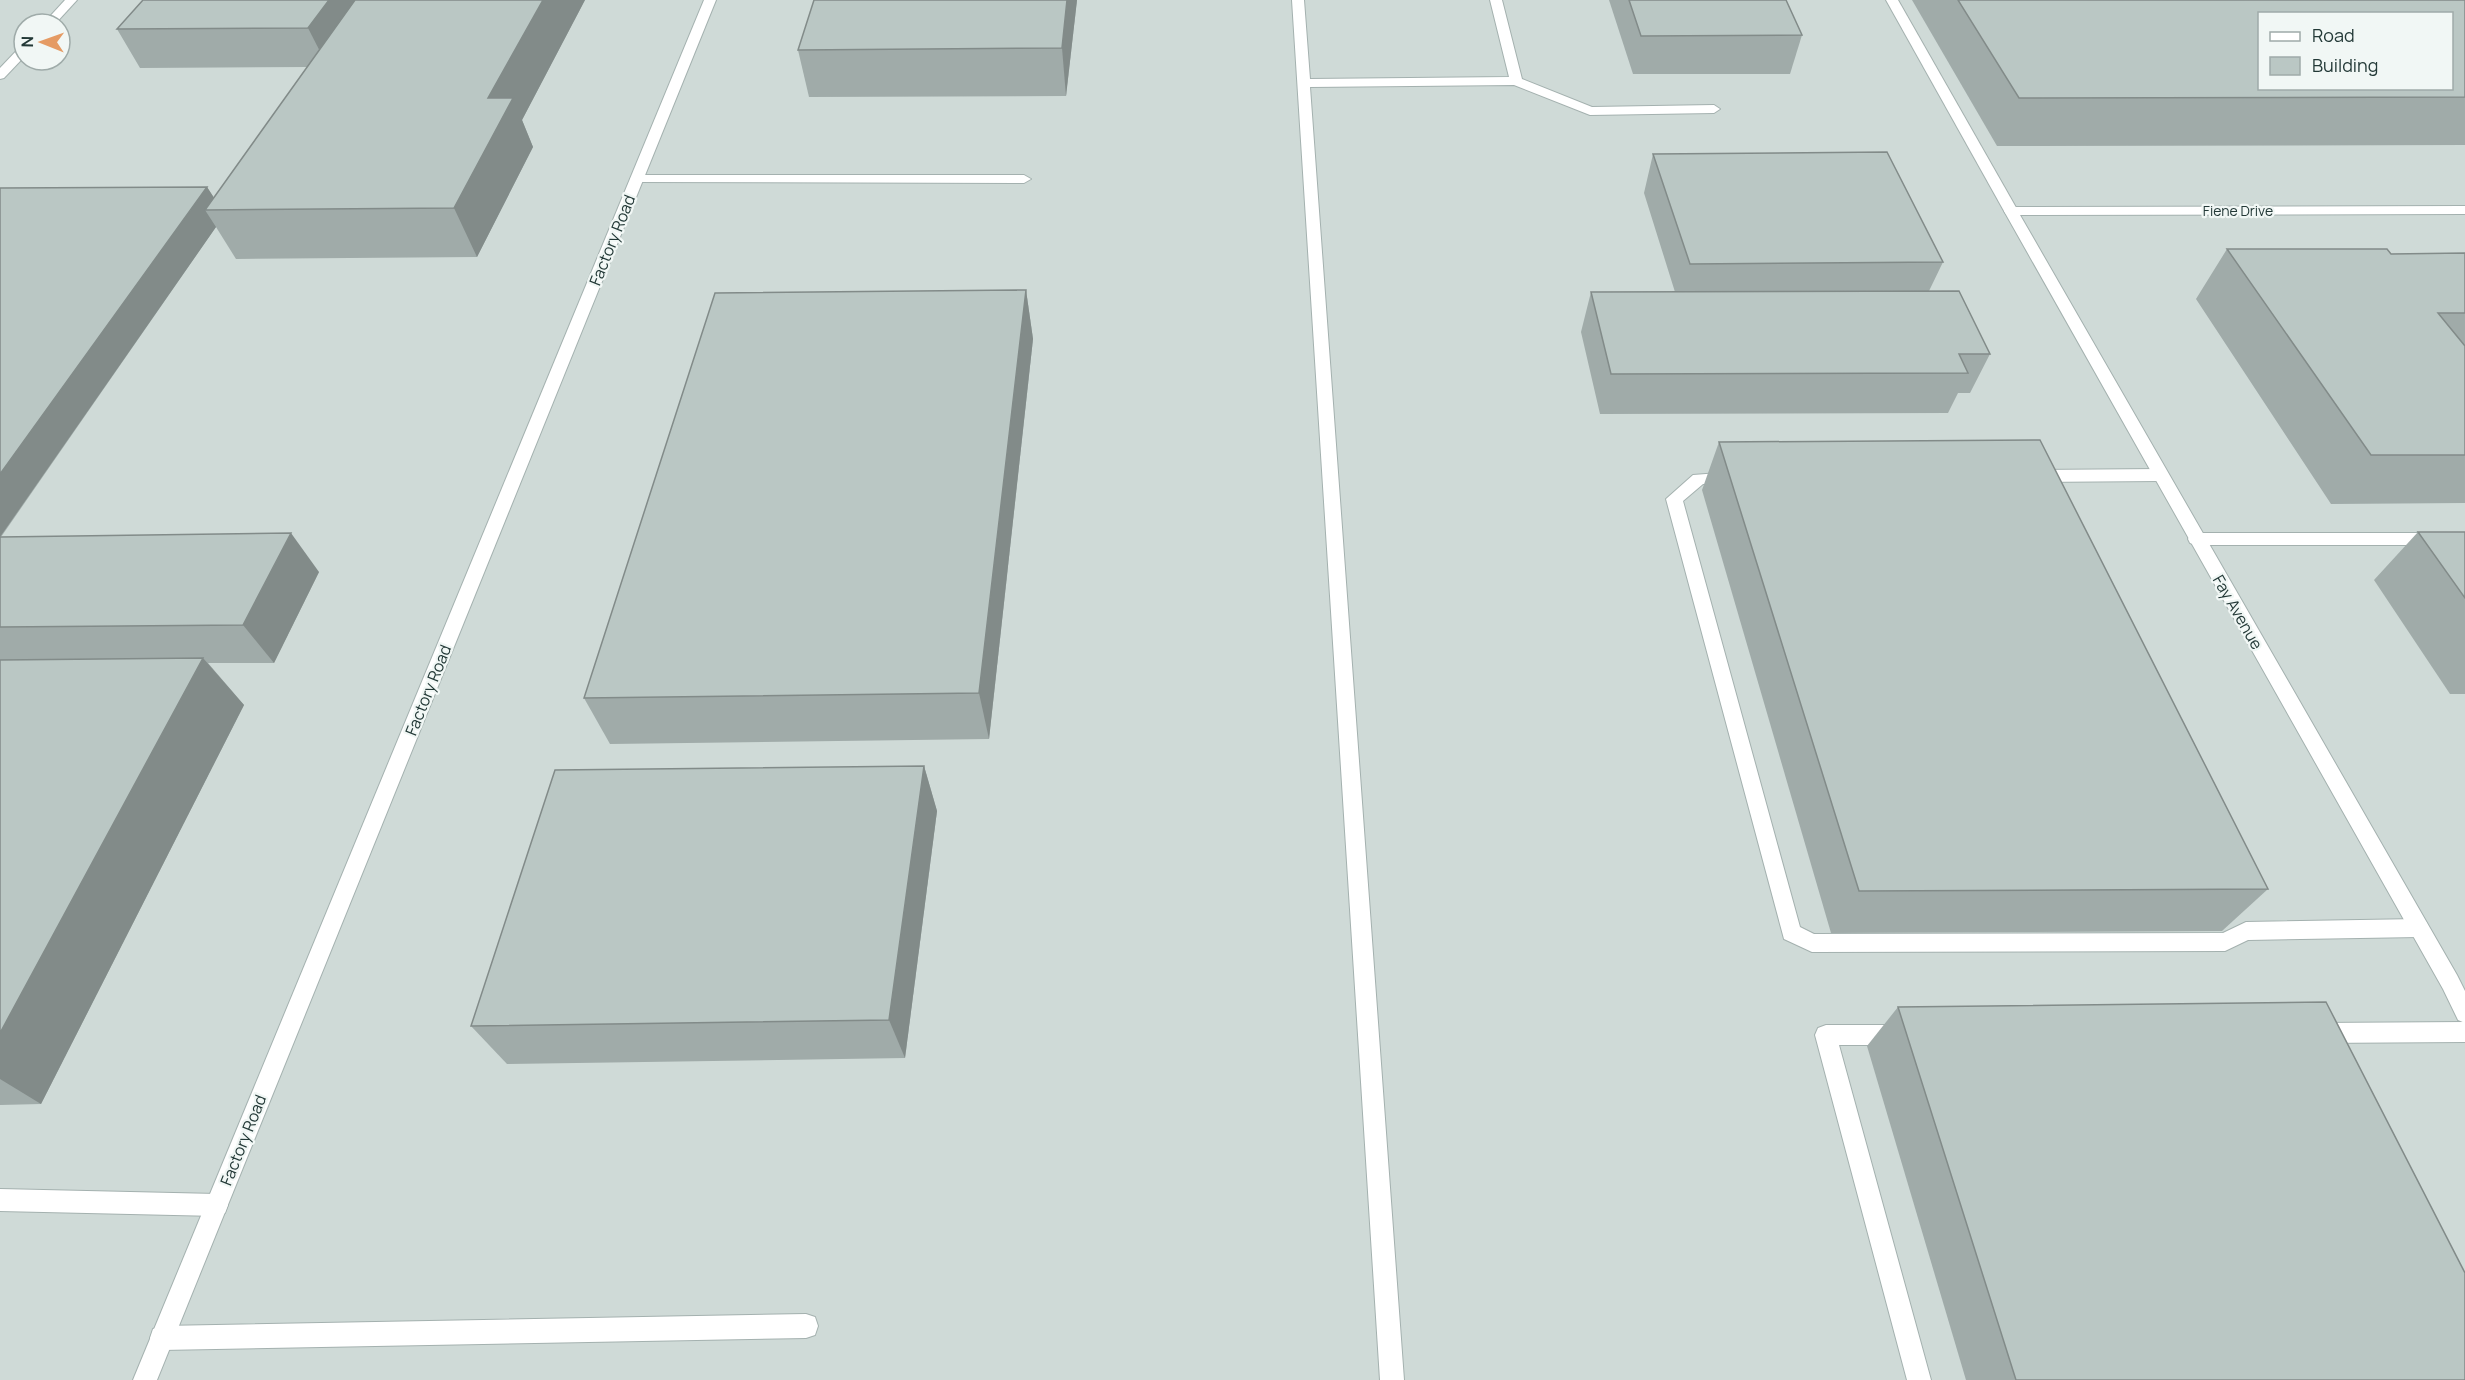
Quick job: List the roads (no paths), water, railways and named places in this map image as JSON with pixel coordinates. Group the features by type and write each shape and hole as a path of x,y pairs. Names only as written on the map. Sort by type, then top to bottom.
{"street":[{"path":"60,12 71,0"},
{"name":"Factory Road","path":"145,1380 710,0"},
{"path":"1298,0 1392,1380"},
{"path":"1496,0 1516,81"},
{"name":"Fay Avenue","path":"1892,0 2196,539 2419,928 2458,982 2465,1012"},
{"path":"0,75 12,62"},
{"path":"1304,83 1516,81 1590,111 1714,109"},
{"path":"637,179 1024,179"},
{"name":"Fiene Drive","path":"2011,211 2464,212"},
{"path":"2018,476 2160,474"},
{"path":"1746,478 1698,479 1674,499 1791,933 1812,943 2225,942 2246,931 2419,928"},
{"path":"2196,539 2465,539"},
{"path":"2299,1033 2465,1032"},
{"path":"1919,1380 1826,1035 1921,1035"},
{"path":"0,1200 217,1205"},
{"path":"162,1338 806,1326"}]}
